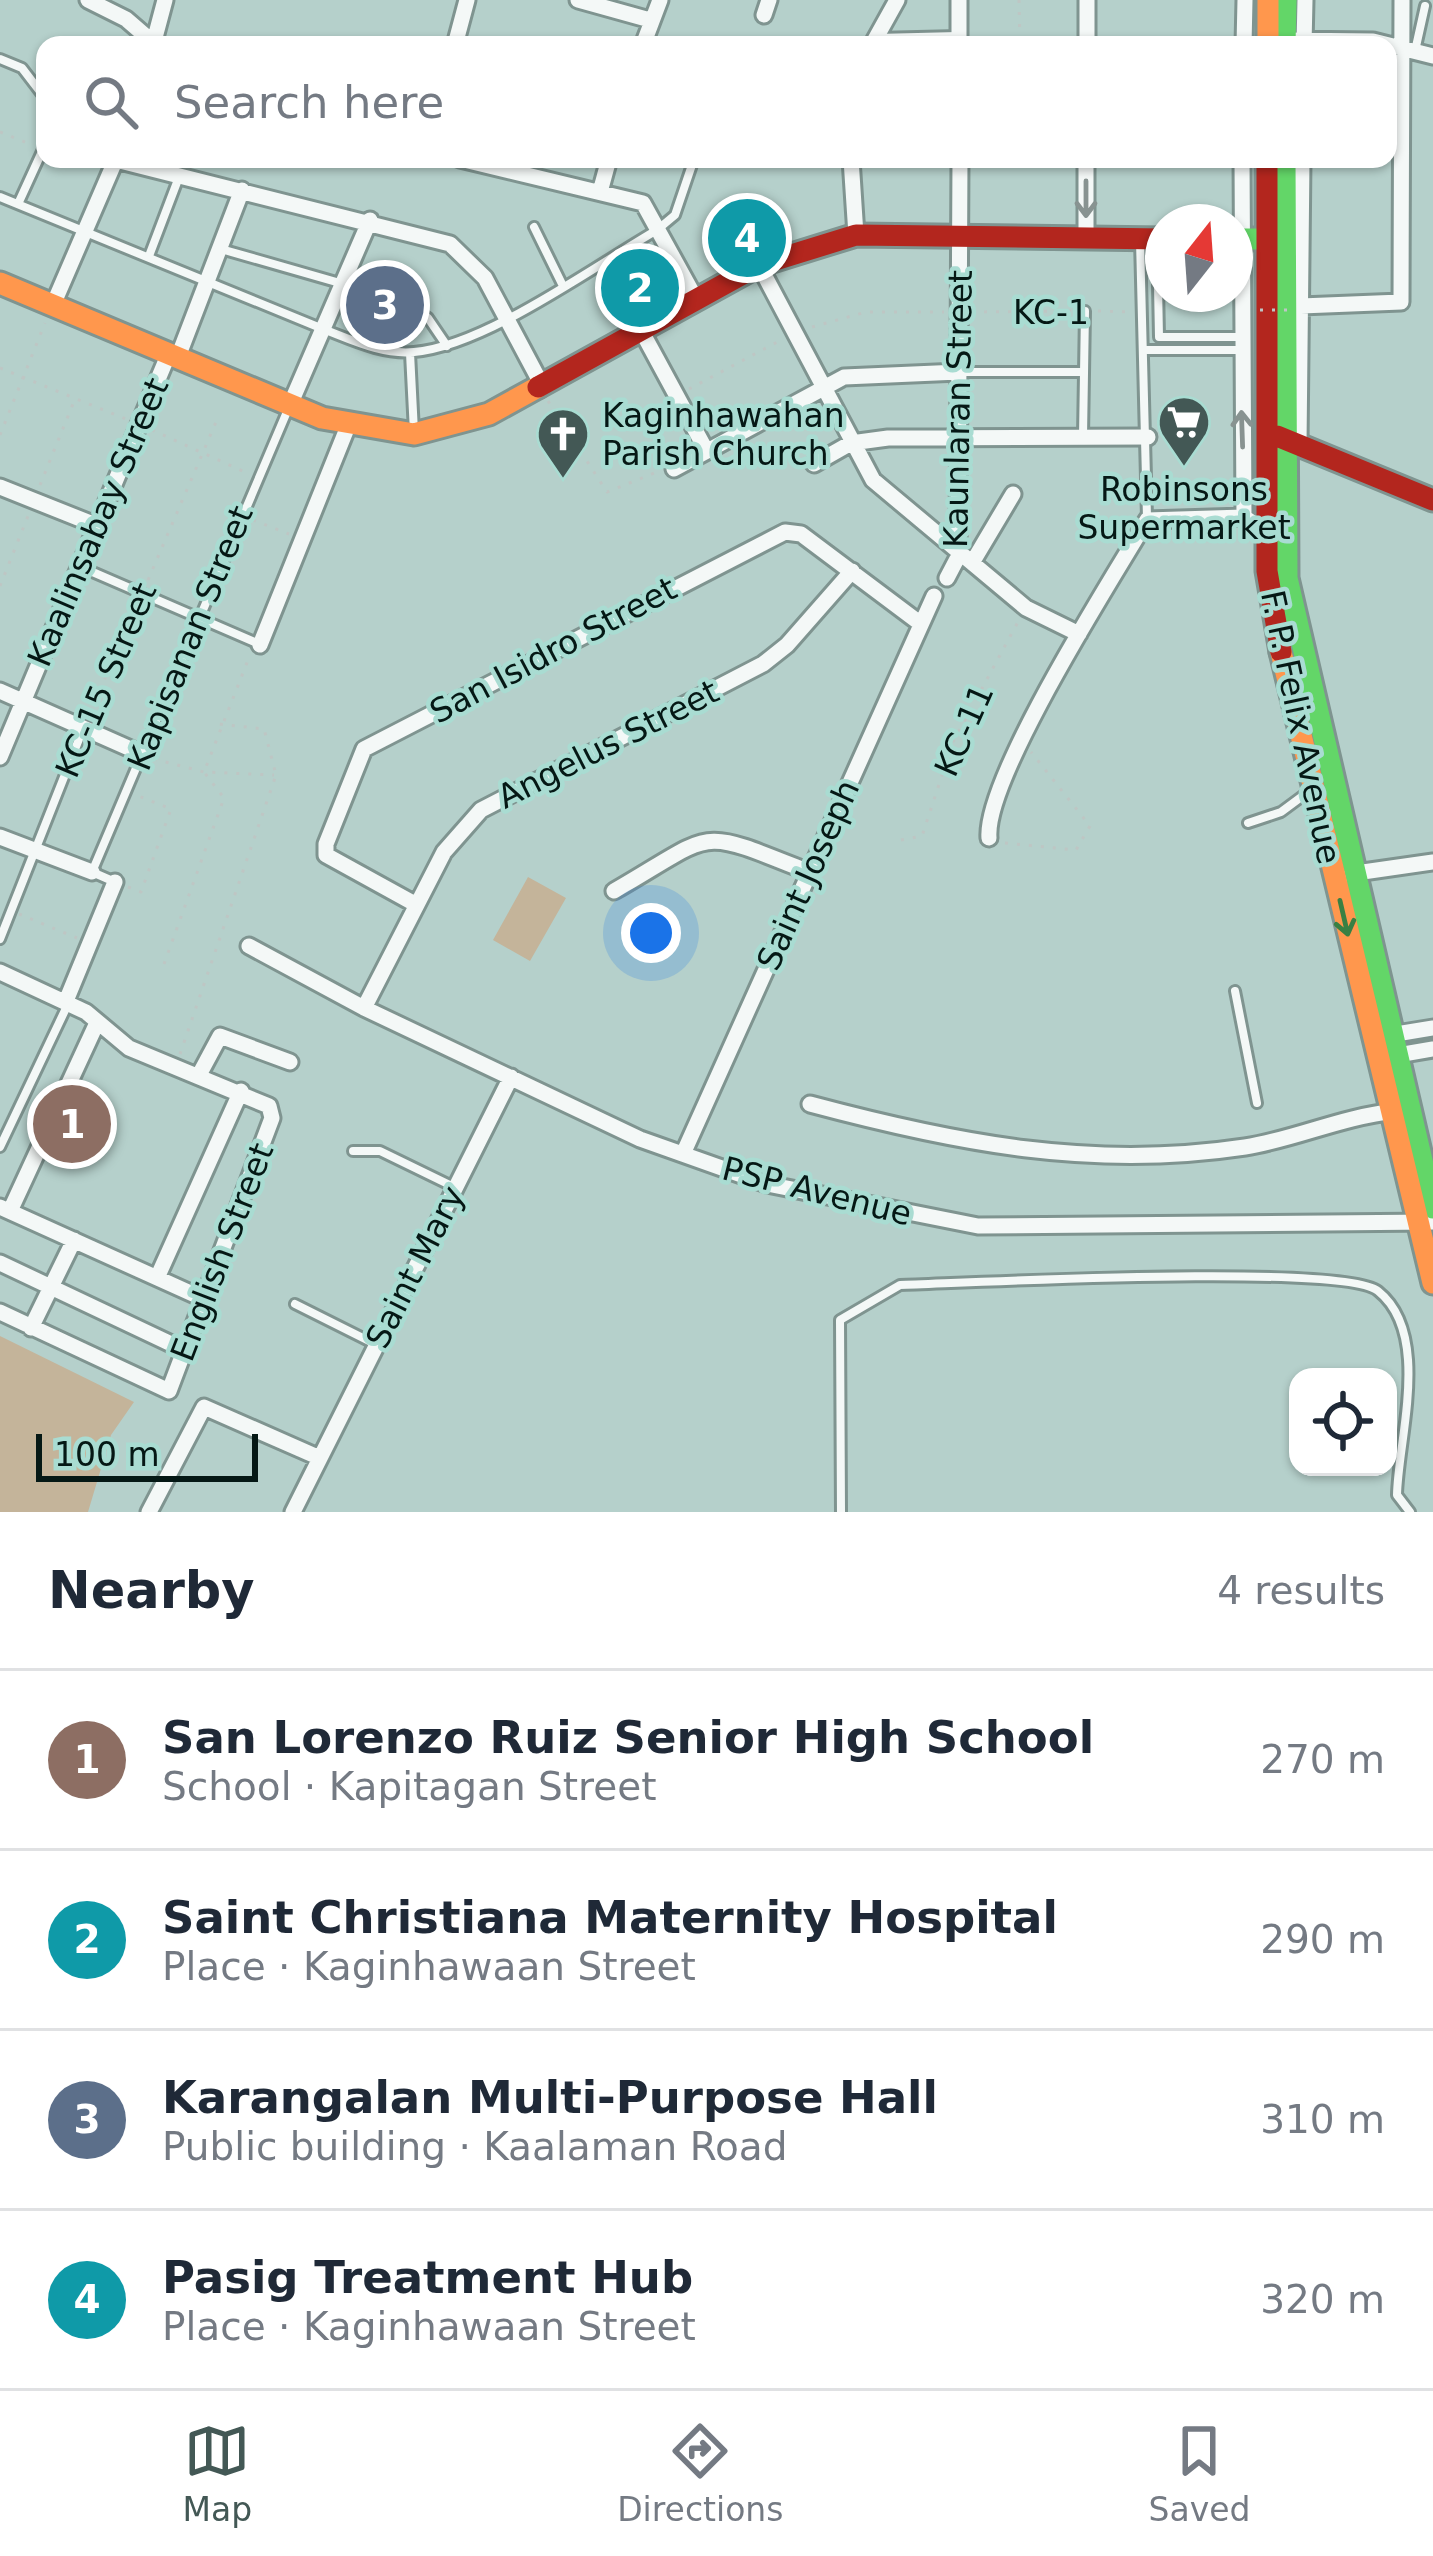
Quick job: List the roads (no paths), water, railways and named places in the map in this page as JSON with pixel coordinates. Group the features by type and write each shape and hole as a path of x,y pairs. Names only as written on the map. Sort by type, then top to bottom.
{"main road":[{"path":"1268,0 1286,36"},
{"path":"1286,0 1289,36"},
{"name":"F. P. Felix Avenue","path":"1267,168 1266,239 1291,442 1267,533 1267,571 1281,655 1313,788 1345,874"},
{"name":"F. P. Felix Avenue","path":"1285,168 1291,442 1287,578 1345,874 1400,1110 1418,1155 1433,1283"},
{"path":"0,283 290,405 348,426 414,434 545,394 641,330 759,265 856,236 1145,241"},
{"path":"1253,239 1266,239"},
{"path":"1291,442 1369,474 1431,492"}],"street":[{"path":"88,0 142,36"},
{"path":"156,36 165,0"},
{"path":"457,36 467,0"},
{"path":"578,0 650,20"},
{"path":"646,36 660,0"},
{"path":"877,36 897,0"},
{"path":"959,0 959,36"},
{"path":"1087,0 1087,36"},
{"path":"1244,0 1244,36"},
{"path":"1292,36 1305,0"},
{"path":"1294,308 1401,302 1408,50 1402,0"},
{"path":"1397,47 1433,56"},
{"path":"52,305 112,168"},
{"path":"151,168 450,244 485,278 545,394"},
{"path":"498,168 643,203 696,299"},
{"path":"600,192 607,168"},
{"path":"852,168 856,236"},
{"name":"Kaunlaran Street","path":"947,578 958,551 960,168"},
{"path":"1086,168 1086,238"},
{"path":"1240,204 1242,168"},
{"path":"1291,442 1302,168"},
{"name":"Kaalinsabay Street","path":"0,757 209,280 242,190"},
{"path":"290,405 370,220"},
{"path":"759,265 851,443 889,498 1026,608 1078,634"},
{"path":"1239,312 1244,518"},
{"path":"641,330 706,450"},
{"path":"674,469 844,377 959,372"},
{"path":"258,644 348,426"},
{"path":"814,464 851,443 960,435 1148,436"},
{"path":"0,488 98,526"},
{"path":"972,563 1012,494"},
{"path":"989,838 1002,784 1022,742 1078,634 1147,520 1244,518 1267,533"},
{"name":"San Isidro Street","path":"415,904 326,855 326,844 364,749 776,535 801,534 921,624"},
{"name":"Angelus Street","path":"364,1008 444,852 481,810 763,664 787,645 852,572"},
{"name":"Saint Joseph","path":"683,1154 934,596"},
{"path":"0,691 142,754"},
{"path":"0,837 92,872"},
{"path":"614,891 705,838 729,840 809,872"},
{"path":"1345,874 1433,862"},
{"path":"67,1002 116,882"},
{"name":"PSP Avenue","path":"249,946 364,1008 511,1076 683,1154 767,1184 979,1226 1425,1215"},
{"path":"0,972 67,1002 129,1048 242,1091 157,1278"},
{"path":"96,1025 5,1209 206,1300"},
{"path":"1388,1049 1433,1028"},
{"path":"199,1075 220,1036 290,1062"},
{"path":"1388,1049 1433,1049"},
{"name":"Saint Mary","path":"293,1512 511,1076"},
{"name":"English Street","path":"31,1328 169,1391 272,1111 242,1091"},
{"path":"810,1105 949,1141 1042,1154 1246,1147 1320,1124 1400,1110"},
{"path":"0,1312 31,1328 74,1240"},
{"path":"0,1263 184,1350"},
{"path":"149,1512 204,1407 320,1458"}],"lane":[{"path":"1408,50 1425,6"},
{"path":"0,58 22,68 36,86"},
{"path":"18,204 36,165"},
{"path":"0,196 374,349 410,353 447,346 506,317 657,230 675,215 691,168"},
{"path":"149,256 179,175"},
{"path":"533,227 563,286"},
{"path":"220,248 406,302 428,318 447,346"},
{"path":"1145,296 1147,520"},
{"path":"1083,436 1085,311"},
{"path":"1159,312 1159,337 1240,344"},
{"path":"1143,350 1240,344"},
{"path":"410,353 414,434"},
{"path":"959,372 1084,372"},
{"name":"Kapisanan Street","path":"92,872 290,405"},
{"path":"81,567 258,644"},
{"name":"KC-15 Street","path":"0,939 83,728"},
{"path":"1248,823 1281,812 1313,788"},
{"path":"92,872 116,882"},
{"path":"1235,991 1257,1103"},
{"path":"0,1147 67,1002"},
{"path":"353,1151 380,1151 455,1187"},
{"path":"841,1512 840,1320 869,1299 900,1285 1258,1276 1343,1279 1378,1291 1398,1323 1408,1364 1397,1495 1410,1512"},
{"path":"296,1304 376,1345"}],"place":[{"name":"Pasig Treatment Hub","path":"747,238"},
{"name":"Saint Christiana Maternity Hospital","path":"640,288"},
{"name":"Karangalan Multi-Purpose Hall","path":"385,305"},
{"name":"Robinsons Supermarket","path":"1184,468"},
{"name":"Kaginhawahan Parish Church","path":"563,480"},
{"name":"San Lorenzo Ruiz Senior High School","path":"72,1124"}]}
